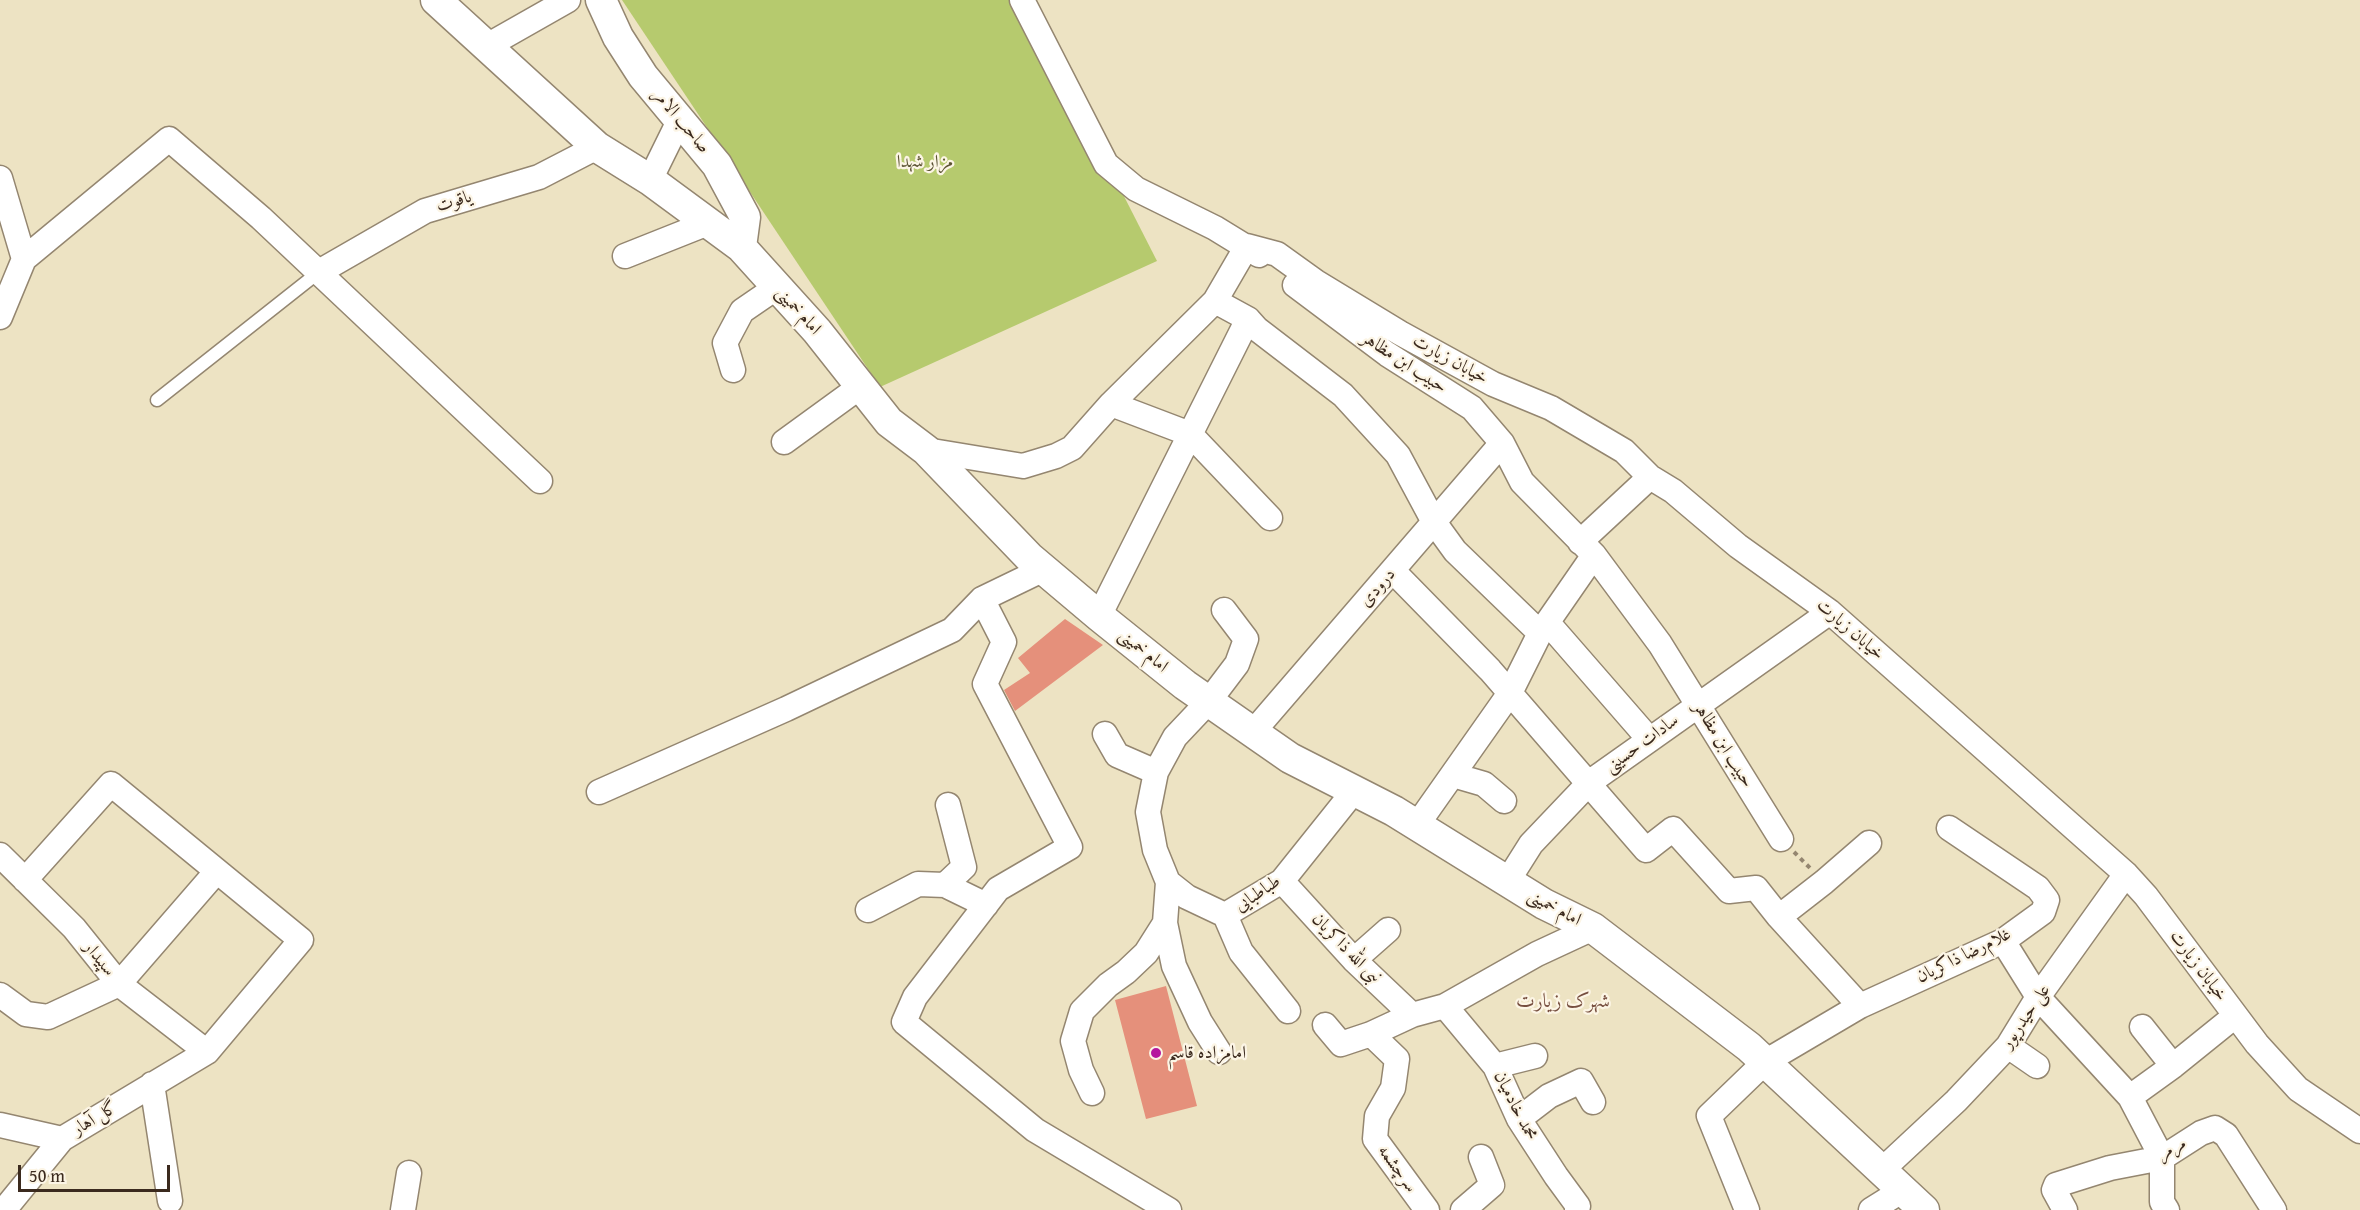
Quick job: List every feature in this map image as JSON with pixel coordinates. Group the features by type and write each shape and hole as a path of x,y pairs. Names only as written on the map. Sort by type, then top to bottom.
{"street":[{"name":"امام خمینی","path":"436,0 597,147 650,180 741,247 817,331 889,422 926,450 1029,556 1099,616 1209,701 1290,758 1417,825 1544,904 1593,928 1749,1047 1914,1200"},
{"path":"487,46 568,0"},
{"name":"صاحب الامر","path":"601,0 618,37 643,76 717,165 745,217 741,247"},
{"path":"926,450 1023,466 1056,456 1072,448 1111,404 1215,301 1247,246 1136,189 1106,164 1022,0"},
{"path":"650,180 680,119"},
{"path":"0,317 24,259 169,139 319,272 540,481"},
{"name":"یاقوت","path":"319,272 425,211 539,177 597,147"},
{"path":"0,178 24,259"},
{"path":"626,256 708,223"},
{"name":"حبیب ابن مظاهر","path":"1247,246 1359,333 1472,408 1502,443 1522,482 1587,549 1660,644 1781,839"},
{"name":"خیابان زیارت","path":"1247,246 1277,254 1316,282 1400,333 1493,384 1551,408 1624,451 1650,477 1673,491 1738,546 1830,612 2126,874 2146,896 2235,1016 2298,1089 2360,1131"},
{"path":"733,370 725,343 742,311 777,287"},
{"path":"1215,301 1248,319 1257,329 1343,395 1398,455 1434,522 1455,551 1544,628 1649,739"},
{"path":"1099,616 1248,319"},
{"path":"784,442 861,386"},
{"path":"1111,404 1190,434 1270,518"},
{"name":"درودی","path":"1254,732 1502,443"},
{"path":"1417,825 1510,693 1587,549 1650,477"},
{"path":"599,792 786,709 952,630 982,599 1044,569"},
{"path":"1393,571 1490,670 1545,735 1590,782 1646,850 1673,829 1729,891 1756,888 1779,917 1860,1006"},
{"path":"982,599 1004,642 985,684 1070,847 998,889 915,997 904,1022 1035,1130 1142,1203 1169,1210"},
{"path":"1219,1052 1200,1022 1174,966 1165,923 1168,882 1155,850 1148,812 1156,772 1175,737 1209,701 1237,664 1246,639 1224,610"},
{"name":"سادات حسینی","path":"1507,882 1531,844 1590,782 1830,612"},
{"path":"1105,734 1117,755 1156,772"},
{"path":"1453,775 1484,784 1504,801"},
{"path":"25,880 111,784 301,939 207,1052"},
{"name":"طباطبایی","path":"1168,882 1187,897 1226,915 1282,881 1354,791"},
{"path":"945,885 964,867 948,806"},
{"name":"غلام‌رضا ذاکریان","path":"1747,1210 1709,1116 1765,1062 1860,1006 2002,941 2043,912 2047,900 2038,888 1949,828"},
{"path":"1779,917 1869,843"},
{"name":"سپیدار","path":"0,855 74,927 119,984 207,1052"},
{"path":"0,995 26,1014 48,1017 119,984 217,871"},
{"name":"علی حیدرپور","path":"1882,1170 1956,1101 2008,1047 2038,997 2126,874"},
{"name":"نبی الله ذاکریان","path":"1282,881 1354,960 1412,1015"},
{"path":"868,910 918,884 945,885 986,905"},
{"path":"1226,915 1241,952 1288,1011"},
{"path":"1092,1093 1081,1071 1073,1041 1082,1011 1108,985 1146,953 1165,923"},
{"path":"1325,1025 1341,1044 1371,1034 1412,1015 1445,1006 1537,954 1593,928"},
{"path":"1354,960 1388,930"},
{"path":"2002,941 2038,997 2130,1097 2162,1158 2162,1202 2167,1210"},
{"name":"محمد خادمیان","path":"1445,1006 1495,1065 1519,1119 1578,1206 1577,1210"},
{"path":"2130,1097 2235,1016"},
{"path":"2142,1027 2173,1066"},
{"name":"سرچشمه","path":"1371,1034 1397,1059 1393,1089 1377,1116 1375,1139 1427,1210"},
{"path":"2008,1047 2037,1066"},
{"name":"گل آهار","path":"4,1210 62,1138 207,1052"},
{"path":"1495,1065 1535,1056"},
{"path":"1519,1119 1549,1096 1581,1081 1593,1102"},
{"path":"152,1084 170,1201"},
{"path":"0,1125 62,1138"},
{"name":"مرمر","path":"2065,1210 2054,1190 2056,1185 2110,1168 2162,1158 2215,1128 2226,1135 2274,1210"},
{"path":"1463,1210 1492,1185 1481,1157"},
{"path":"403,1210 409,1173"},
{"path":"1871,1210 1914,1200"}],"lane":[{"path":"157,400 319,272"}],"path":[{"path":"1781,839 1824,882"}],"green space":[{"name":"مزار شهدا","path":"622,0 1024,0 1157,261 880,387"}],"building":[{"path":"1065,619 1103,645 1015,711 1004,690 1030,673 1018,658"},
{"name":"امامزاده قاسم","path":"1166,986 1197,1106 1146,1119 1115,1000"}],"place":[{"name":"امامزاده قاسم","path":"1156,1053"}],"district":[{"name":"شهرک زیارت","path":"1563,1002"}]}
